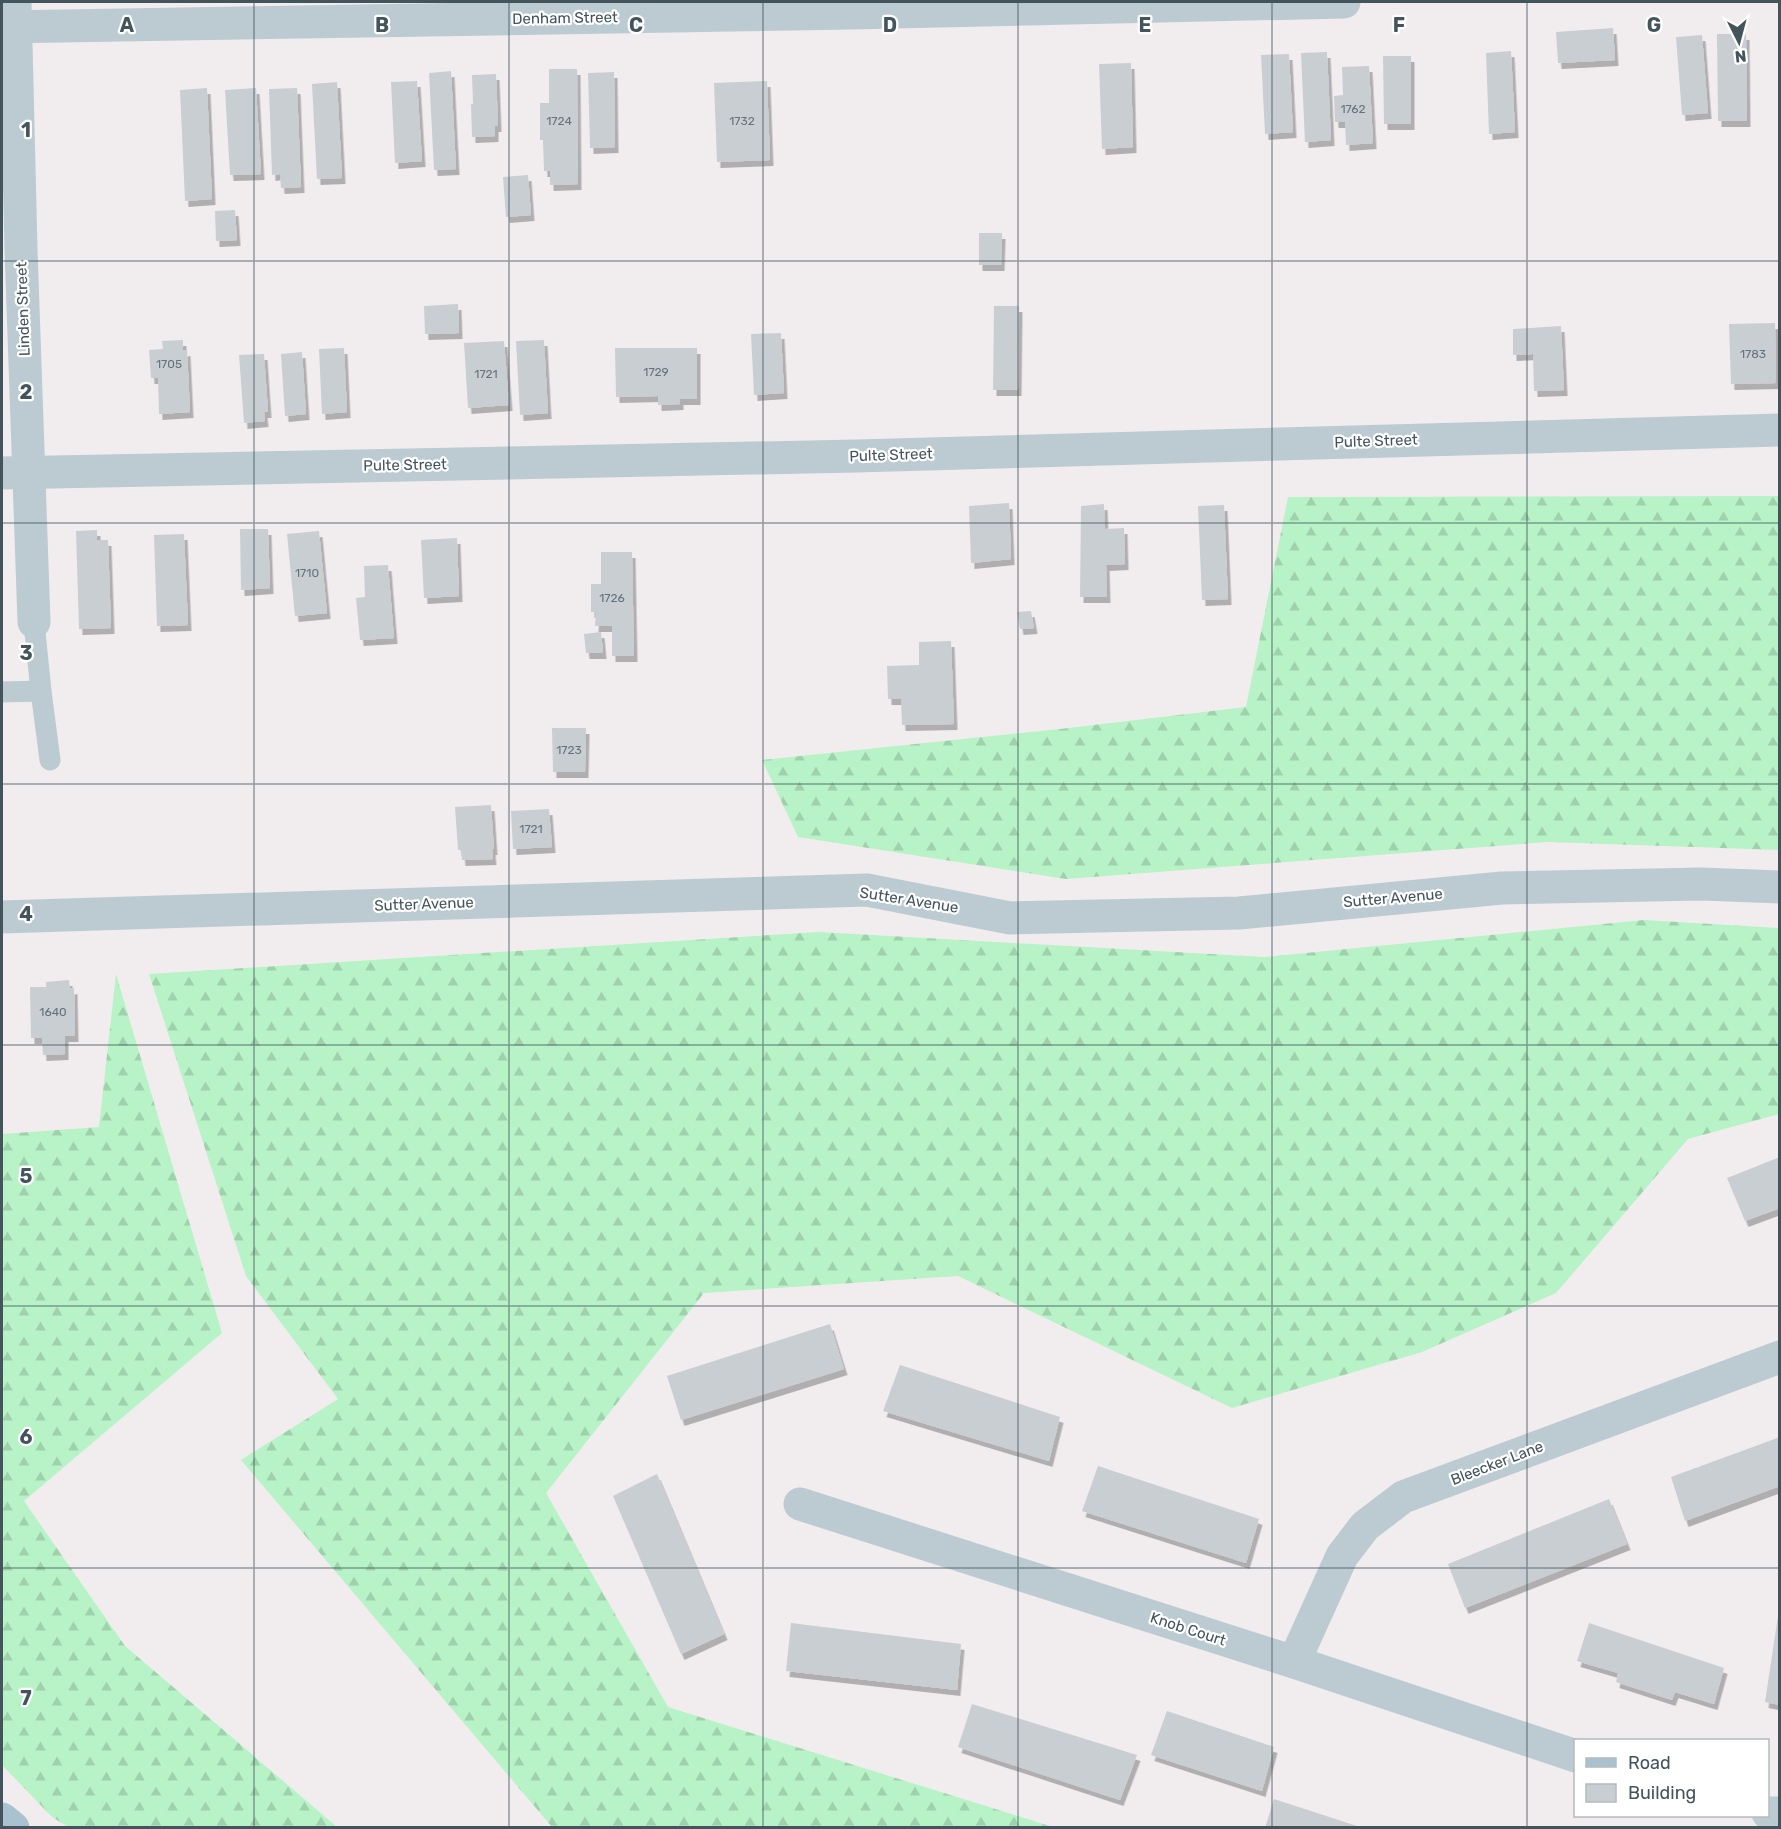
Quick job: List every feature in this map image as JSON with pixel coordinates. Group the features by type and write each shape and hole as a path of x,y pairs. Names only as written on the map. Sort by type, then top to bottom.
{"main road":[{"path":"2,1819 13,1827"}],"street":[{"name":"Denham Street","path":"11,19 839,13 1344,2"},
{"name":"Linden Street","path":"11,19 15,473 34,622"},
{"name":"Pulte Street","path":"15,473 846,456 1779,430"},
{"name":"Sutter Avenue","path":"2,917 867,890 1010,918 1239,913 1502,888 1702,884 1779,887"},
{"name":"Bleecker Lane","path":"1294,1662 1342,1556 1365,1526 1404,1497 1779,1357"},
{"name":"Knob Court","path":"800,1504 1294,1662 1574,1756"}],"lane":[{"name":"Linden Street","path":"34,622 50,760"},
{"path":"2,692 41,692"}],"green space":[{"path":"1779,496 1779,850 1548,842 1066,879 798,837 762,760 1246,707 1288,497"},
{"path":"1644,920 1779,928 1779,1114 1688,1139 1556,1293 1422,1352 1232,1408 958,1276 704,1293 546,1493 668,1707 1053,1827 552,1827 241,1460 338,1399 246,1276 149,974 819,932 1264,957"},
{"path":"116,974 222,1333 24,1501 125,1646 337,1827 68,1827 52,1817 2,1765 2,1134 99,1127"}],"building":[{"path":"1613,28 1615,60 1558,63 1556,32"},
{"path":"1717,34 1746,34 1747,121 1718,121"},
{"path":"1702,35 1708,113 1682,115 1676,37"},
{"path":"1511,51 1515,132 1489,134 1486,53"},
{"path":"1327,52 1331,140 1305,142 1301,53"},
{"path":"1289,54 1293,132 1265,134 1261,55"},
{"path":"1383,56 1411,56 1411,124 1384,124"},
{"path":"1131,63 1133,147 1102,149 1099,64"},
{"path":"1369,66 1373,143 1346,145 1345,122 1335,122 1334,96 1343,95 1342,67"},
{"path":"549,69 577,69 578,184 550,185 550,171 544,171 543,140 540,140 540,103 549,103"},
{"path":"451,71 456,169 434,170 429,73"},
{"path":"614,72 615,147 590,148 588,73"},
{"path":"496,74 498,126 495,126 495,136 472,137 472,75"},
{"path":"417,81 422,161 395,163 391,82"},
{"path":"767,81 770,160 717,162 714,83"},
{"path":"337,82 342,178 317,179 312,84"},
{"path":"207,88 212,199 185,201 180,90"},
{"path":"256,88 261,174 230,175 225,90"},
{"path":"297,88 301,187 281,188 280,174 272,175 269,89"},
{"path":"528,175 531,215 506,217 503,177"},
{"path":"235,210 237,240 216,241 215,211"},
{"path":"979,233 1002,233 1001,265 979,265"},
{"path":"458,304 459,333 425,334 424,306"},
{"path":"994,306 1019,306 1018,390 993,390"},
{"path":"1775,323 1776,383 1731,384 1729,324"},
{"path":"1561,326 1564,390 1534,391 1533,354 1513,355 1513,329"},
{"path":"781,333 784,393 754,395 751,334"},
{"path":"183,340 183,351 187,350 190,412 159,414 158,378 151,378 149,350 163,349 162,341"},
{"path":"544,340 548,413 520,415 516,341"},
{"path":"504,341 509,405 468,408 464,343"},
{"path":"344,348 347,412 322,414 319,349"},
{"path":"615,348 697,348 697,399 680,399 680,404 658,405 658,396 616,397"},
{"path":"302,352 306,414 285,416 281,354"},
{"path":"264,354 268,412 264,412 265,421 244,423 239,355"},
{"path":"1009,503 1011,559 971,563 969,506"},
{"path":"1104,504 1105,529 1124,528 1125,564 1106,565 1107,597 1080,597 1081,506"},
{"path":"1224,505 1228,599 1202,600 1198,506"},
{"path":"240,529 268,529 270,588 241,590"},
{"path":"97,530 97,540 108,540 111,628 79,629 76,531"},
{"path":"319,531 327,613 295,616 287,534"},
{"path":"184,534 188,625 157,626 154,535"},
{"path":"457,538 459,596 424,598 421,540"},
{"path":"601,552 632,552 634,656 612,656 612,626 595,626 596,612 591,612 591,584 601,584"},
{"path":"388,565 394,638 360,640 356,598 365,597 364,566"},
{"path":"1031,611 1034,628 1020,629 1017,612"},
{"path":"601,632 603,653 586,653 584,634"},
{"path":"951,641 954,724 902,725 901,699 888,699 887,666 919,665 919,642"},
{"path":"552,728 586,728 585,772 553,772"},
{"path":"491,805 493,859 462,860 461,850 458,850 455,807"},
{"path":"549,809 552,847 513,849 511,811"},
{"path":"69,980 70,989 74,988 75,1036 65,1036 65,1054 43,1055 42,1038 31,1038 30,987 46,987 46,982"},
{"path":"1780,1157 1780,1208 1745,1221 1727,1178"},
{"path":"830,1324 844,1369 681,1420 667,1376"},
{"path":"900,1365 1060,1417 1049,1461 883,1411"},
{"path":"1780,1437 1780,1486 1685,1521 1671,1477"},
{"path":"1098,1466 1259,1519 1246,1563 1082,1511"},
{"path":"657,1474 724,1634 681,1654 613,1496"},
{"path":"1609,1499 1627,1544 1465,1608 1448,1564"},
{"path":"1778,1616 1780,1616 1780,1705 1765,1702"},
{"path":"791,1623 961,1644 957,1690 786,1671"},
{"path":"1589,1623 1724,1668 1714,1704 1675,1692 1672,1700 1616,1682 1618,1673 1577,1661"},
{"path":"972,1704 1137,1755 1120,1800 958,1747"},
{"path":"1167,1711 1274,1747 1262,1791 1151,1755"},
{"path":"1274,1799 1360,1827 1360,1828 1265,1828"}]}
